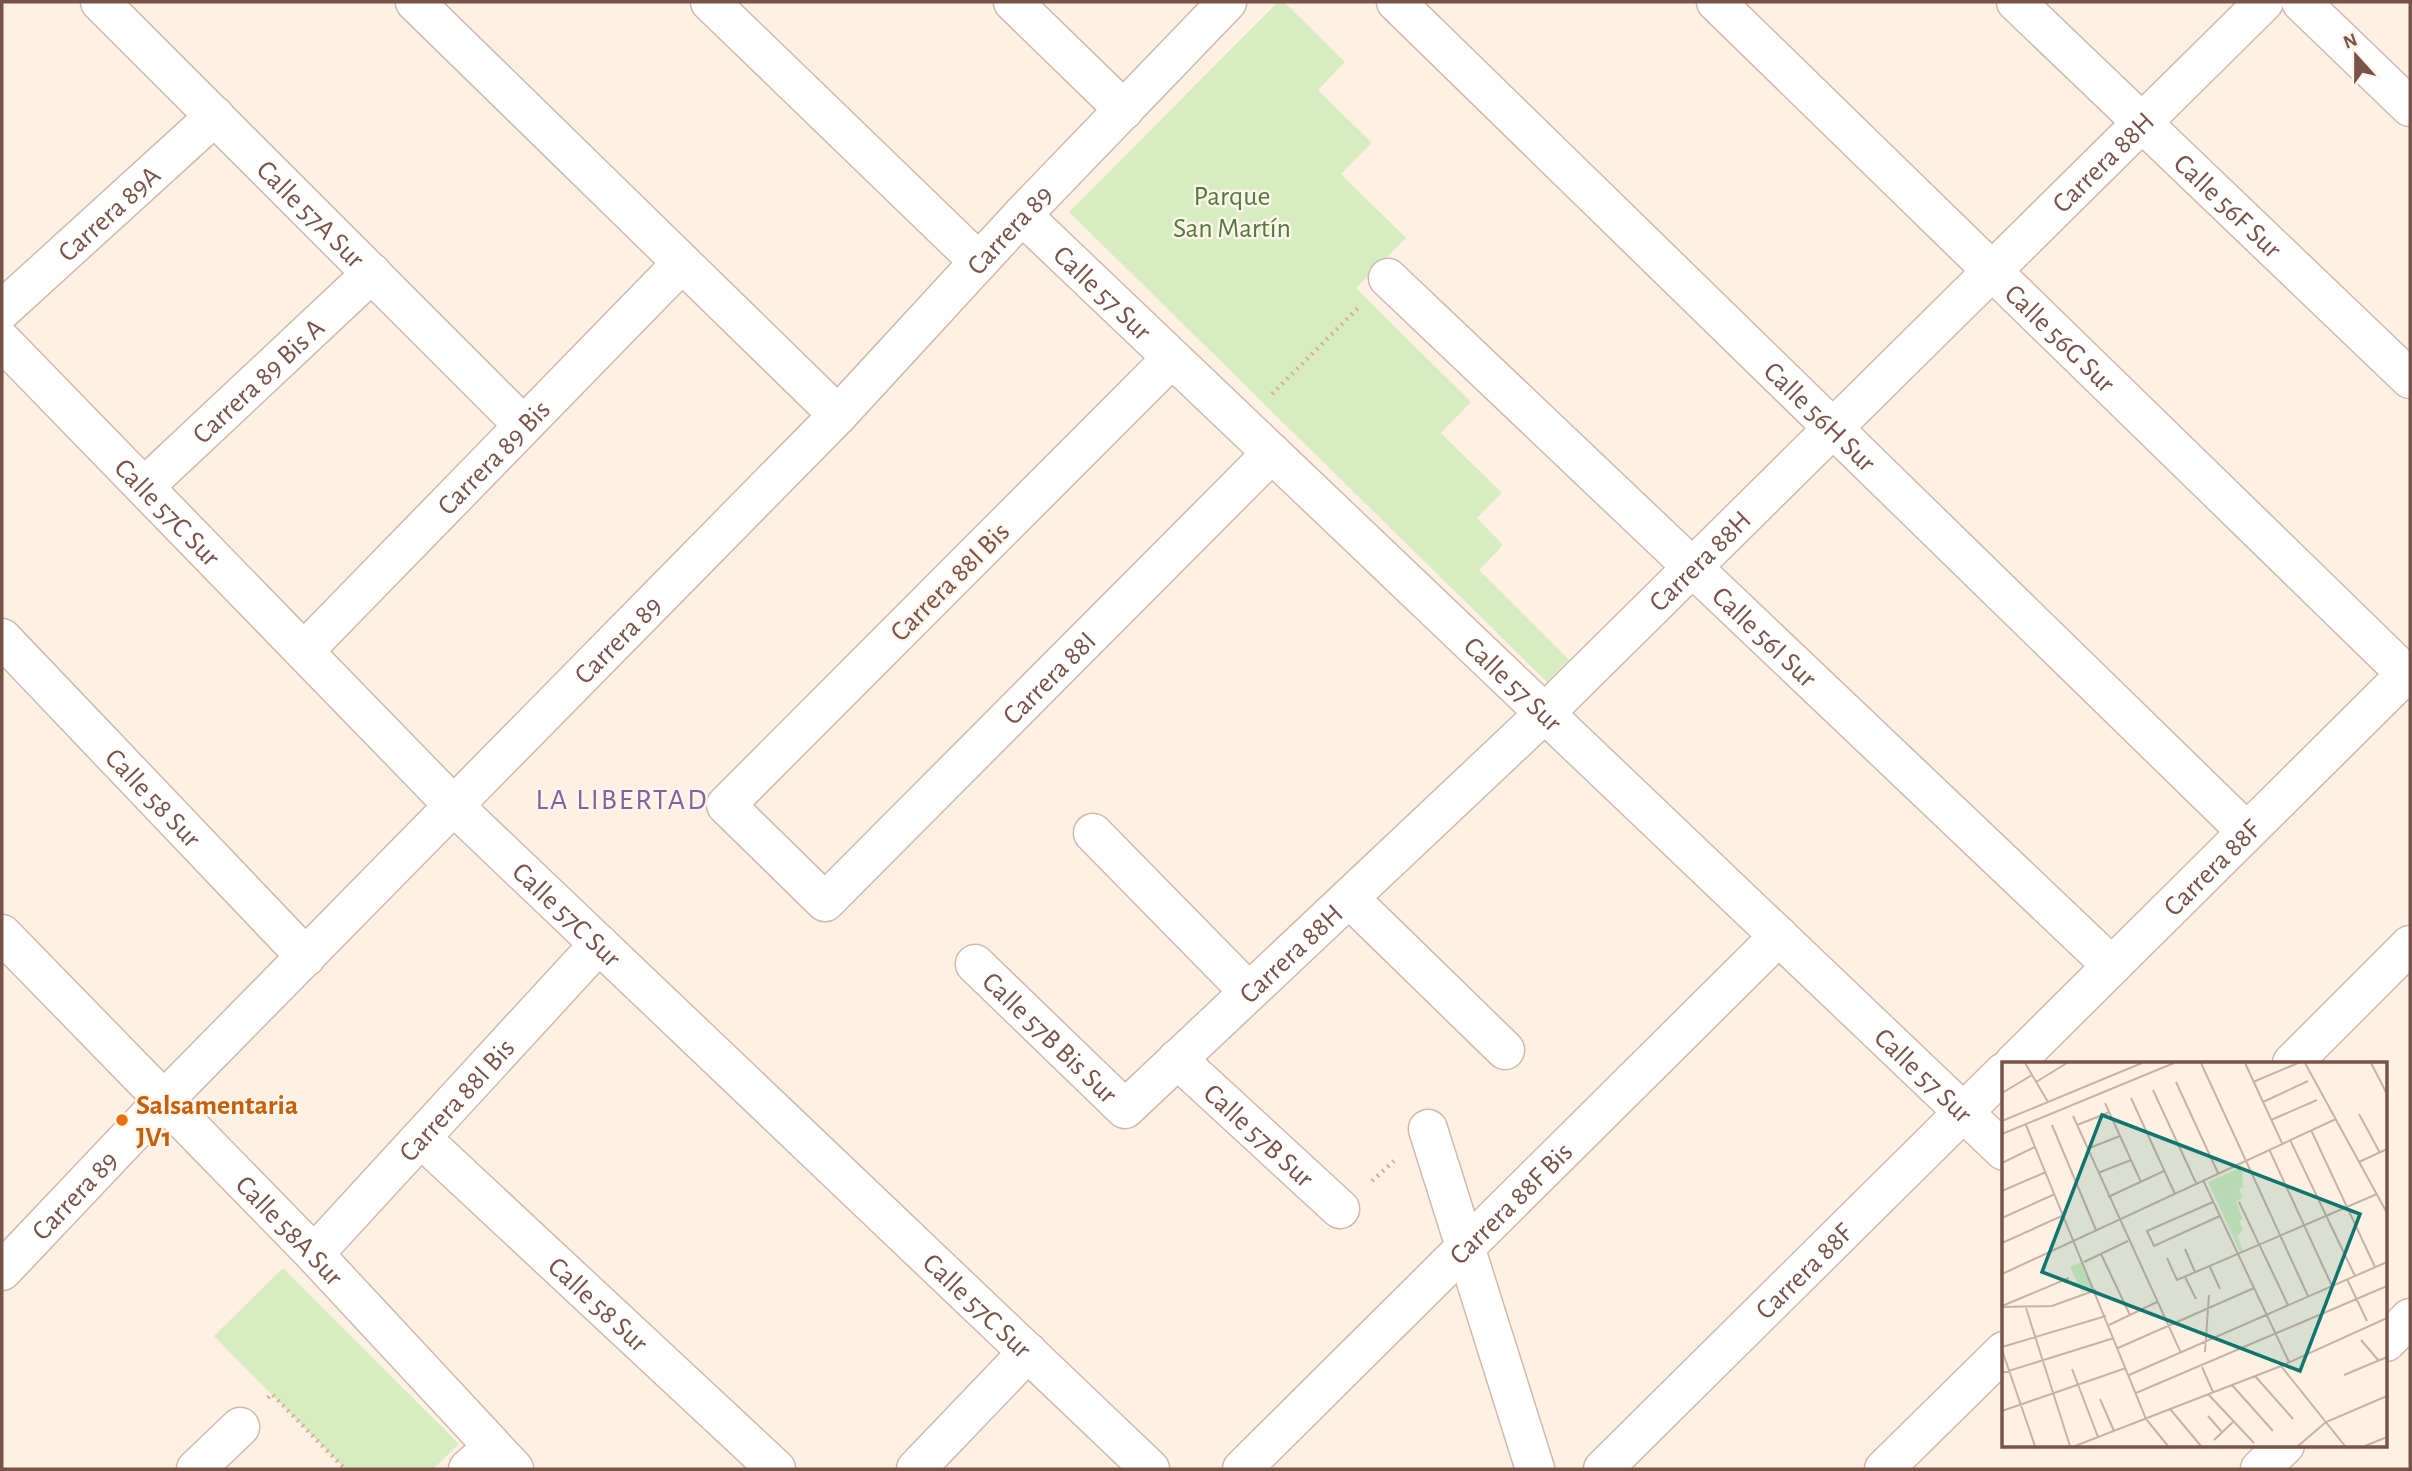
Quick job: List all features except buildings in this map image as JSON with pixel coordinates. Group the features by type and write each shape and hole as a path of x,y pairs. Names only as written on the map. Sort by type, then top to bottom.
{"street":[{"name":"Calle 57A Sur","path":"100,2 523,425"},
{"path":"415,2 838,415"},
{"path":"710,2 979,262"},
{"path":"1013,2 1124,110"},
{"name":"Carrera 89","path":"2,1271 163,1101 838,415 1022,215 1227,2"},
{"name":"Calle 56H Sur","path":"1396,2 2246,831"},
{"name":"Calle 56G Sur","path":"1716,2 2408,672"},
{"name":"Calle 56F Sur","path":"2016,2 2410,379"},
{"name":"Carrera 88H","path":"1125,1109 1545,713 2264,2"},
{"path":"2301,2 2410,107"},
{"name":"Carrera 89A","path":"2,310 215,116"},
{"name":"Calle 57 Sur","path":"1022,215 2002,1148"},
{"name":"Carrera 89 Bis","path":"304,651 682,262"},
{"name":"Carrera 89 Bis A","path":"144,486 372,274"},
{"name":"Calle 56I Sur","path":"1388,278 2112,966"},
{"name":"Calle 57C Sur","path":"2,341 455,807 1150,1469"},
{"name":"Carrera 88I Bis","path":"825,902 726,805 1172,358"},
{"name":"Carrera 88I","path":"825,902 1272,453"},
{"name":"Calle 58 Sur","path":"2,638 306,957"},
{"name":"Carrera 88F","path":"2015,1062 2408,672"},
{"path":"1093,833 1249,992"},
{"path":"1349,898 1505,1050"},
{"name":"Calle 58A Sur","path":"2,934 314,1254 492,1462"},
{"name":"Carrera 88F Bis","path":"1241,1469 1779,936"},
{"name":"Carrera 88I Bis","path":"314,1254 599,944"},
{"path":"2293,1062 2410,945"},
{"name":"Calle 57B Bis Sur","path":"975,964 1125,1109"},
{"name":"Calle 57B Sur","path":"1177,1059 1340,1209"},
{"name":"Carrera 88F","path":"1603,1469 2002,1074"},
{"path":"1428,1129 1535,1469"},
{"name":"Calle 58 Sur","path":"421,1138 776,1469"},
{"path":"2388,1340 2410,1318"},
{"path":"916,1469 1028,1352"},
{"path":"1884,1469 2002,1353"},
{"path":"196,1469 240,1427"},
{"path":"2260,1469 2284,1446"}],"path":[{"path":"1242,424 1388,278"},
{"path":"1340,1209 1428,1129"},
{"path":"272,1394 345,1469"}],"green space":[{"name":"Parque San Martín","path":"1278,2 1288,2 1286,4 1345,62 1318,90 1372,143 1341,174 1406,238 1356,288 1471,402 1441,433 1502,493 1477,518 1503,545 1479,570 1569,660 1547,682 1069,212"},
{"path":"283,1268 459,1444 433,1469 345,1469 214,1336"}],"place":[{"name":"Salsamentaria JV1","path":"122,1120"}],"district":[{"name":"LA LIBERTAD","path":"622,799"}]}
